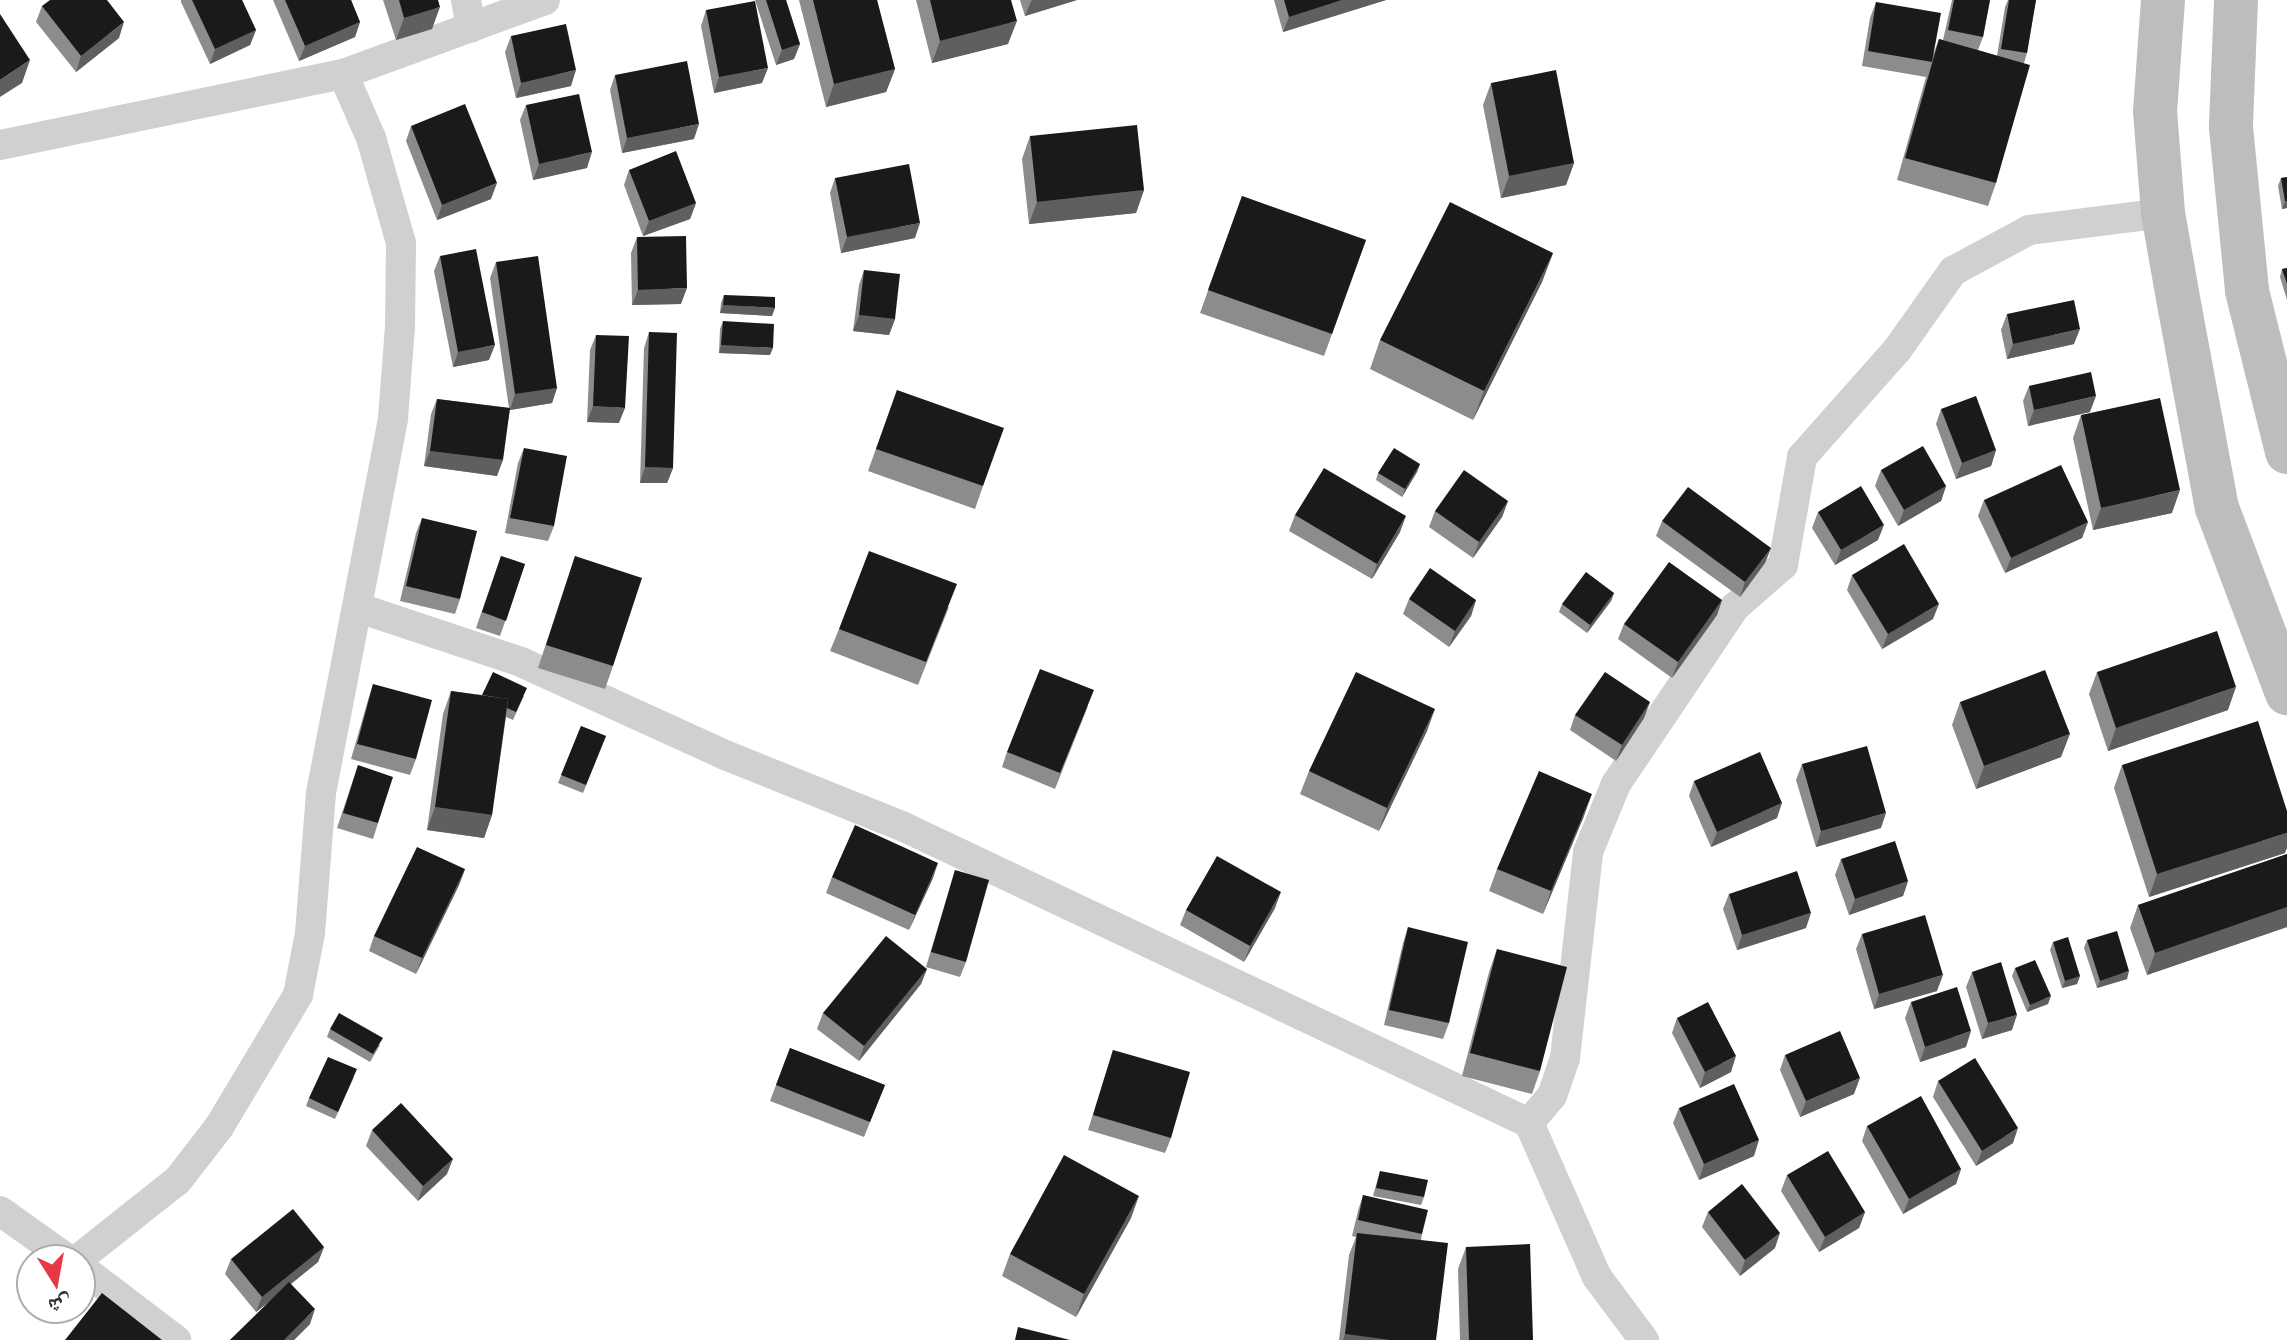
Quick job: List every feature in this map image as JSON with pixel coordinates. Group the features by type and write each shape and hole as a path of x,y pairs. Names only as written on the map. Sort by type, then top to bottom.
{"street":[{"path":"0,145 343,74 468,14 545,0"},
{"path":"2163,0 2155,111 2163,213 2217,508 2287,693"},
{"path":"2236,0 2231,127 2247,291 2287,452"},
{"path":"96,1245 178,1180 219,1127 298,995 310,933 321,793 359,608 393,418 401,243 371,138 343,74"},
{"path":"1529,1123 1552,1096 1565,1058 1588,852 1616,784 1735,607 1783,565 1802,457 1897,350 1953,271 2029,230 2163,213"},
{"path":"359,608 521,662 725,755 904,827 1529,1123 1597,1277 1644,1340"},
{"path":"0,1211 46,1244"},
{"path":"96,1279 176,1340"}],"building":[{"path":"50,0 107,0 124,22 81,56 42,6"},
{"path":"192,0 242,0 256,30 215,49"},
{"path":"285,0 351,0 360,22 305,46"},
{"path":"399,0 438,0 440,7 404,18"},
{"path":"766,0 786,0 800,44 782,50"},
{"path":"813,0 877,0 895,69 834,84"},
{"path":"930,0 1011,0 1017,21 940,41"},
{"path":"1284,0 1342,0 1289,17"},
{"path":"1954,0 1990,0 1983,37 1948,30"},
{"path":"2009,0 2036,0 2027,53 2001,49"},
{"path":"755,1 768,68 719,77 706,10"},
{"path":"1876,2 1941,13 1932,62 1868,51"},
{"path":"0,14 30,60 0,80"},
{"path":"566,24 576,70 521,83 511,36"},
{"path":"1939,39 2030,65 1996,183 1905,158"},
{"path":"687,61 699,124 627,138 615,75"},
{"path":"1556,70 1574,163 1509,176 1491,83"},
{"path":"579,94 592,152 539,164 526,105"},
{"path":"465,104 497,183 442,205 411,126"},
{"path":"1137,125 1144,190 1037,202 1030,136"},
{"path":"676,151 696,203 649,221 629,170"},
{"path":"909,164 920,223 847,237 835,178"},
{"path":"2287,177 2287,201 2285,201 2281,178"},
{"path":"1242,196 1366,240 1332,334 1208,290"},
{"path":"1450,202 1553,253 1484,391 1380,340"},
{"path":"686,236 687,288 638,290 637,237"},
{"path":"476,249 495,345 458,352 440,256"},
{"path":"538,256 557,388 515,394 496,262"},
{"path":"864,270 900,274 895,319 859,315"},
{"path":"724,295 775,297 775,308 723,305"},
{"path":"2074,300 2080,329 2013,344 2007,314"},
{"path":"723,321 774,324 773,348 721,345"},
{"path":"649,332 677,333 673,468 645,467"},
{"path":"596,335 629,336 625,408 593,406"},
{"path":"2091,372 2096,396 2034,410 2029,386"},
{"path":"897,390 1004,428 983,486 876,449"},
{"path":"1976,396 1996,450 1962,463 1941,409"},
{"path":"2160,398 2180,490 2101,508 2081,415"},
{"path":"437,399 510,408 503,460 430,451"},
{"path":"1923,446 1946,486 1904,510 1881,470"},
{"path":"524,448 567,456 554,526 510,518"},
{"path":"1394,448 1420,464 1405,489 1378,473"},
{"path":"2061,465 2088,522 2011,558 1984,500"},
{"path":"1324,468 1406,516 1377,564 1295,515"},
{"path":"1464,470 1508,501 1479,542 1435,511"},
{"path":"1861,486 1884,525 1841,550 1818,512"},
{"path":"1688,487 1771,548 1745,582 1662,521"},
{"path":"422,518 477,531 460,599 406,586"},
{"path":"1904,544 1939,604 1888,634 1852,575"},
{"path":"869,551 957,584 926,662 839,629"},
{"path":"501,556 525,564 506,621 482,612"},
{"path":"575,556 642,578 613,666 546,645"},
{"path":"1669,562 1722,600 1678,662 1624,624"},
{"path":"1430,568 1476,600 1455,631 1409,599"},
{"path":"1586,572 1614,593 1590,625 1562,604"},
{"path":"2217,631 2236,687 2116,728 2097,672"},
{"path":"1040,669 1094,690 1060,773 1007,752"},
{"path":"2045,670 2070,734 1984,766 1960,702"},
{"path":"493,672 527,688 516,712 507,708 508,699 482,695"},
{"path":"1356,672 1435,709 1387,808 1309,771"},
{"path":"1605,672 1650,702 1622,745 1575,715"},
{"path":"373,684 432,700 416,759 357,744"},
{"path":"451,691 508,699 492,815 435,807"},
{"path":"2258,721 2287,811 2287,833 2157,874 2122,765"},
{"path":"581,726 606,736 586,785 561,775"},
{"path":"1867,746 1886,813 1821,831 1802,764"},
{"path":"1760,752 1782,803 1717,832 1694,781"},
{"path":"358,765 393,777 378,823 343,813"},
{"path":"1539,771 1592,794 1551,891 1497,869"},
{"path":"855,825 938,863 915,915 832,877"},
{"path":"1895,841 1908,881 1855,899 1841,859"},
{"path":"417,847 465,869 422,958 374,936"},
{"path":"2287,854 2287,907 2155,953 2138,905"},
{"path":"1217,856 1281,892 1250,946 1186,910"},
{"path":"955,870 989,880 966,962 931,952"},
{"path":"1797,871 1811,913 1742,935 1729,894"},
{"path":"1925,915 1943,975 1879,994 1862,934"},
{"path":"1408,927 1468,942 1449,1023 1389,1010"},
{"path":"2117,931 2129,971 2100,981 2087,940"},
{"path":"886,936 927,969 864,1046 823,1013"},
{"path":"2068,937 2080,976 2065,981 2053,942"},
{"path":"1497,949 1567,967 1540,1071 1470,1053"},
{"path":"2035,960 2051,996 2030,1005 2015,968"},
{"path":"2001,962 2017,1015 1988,1023 1972,972"},
{"path":"1957,987 1971,1031 1925,1047 1911,1002"},
{"path":"1708,1002 1736,1056 1705,1072 1677,1018"},
{"path":"339,1013 383,1038 373,1054 330,1029"},
{"path":"1840,1031 1860,1078 1806,1101 1785,1055"},
{"path":"790,1048 885,1085 870,1122 776,1085"},
{"path":"1113,1050 1190,1072 1171,1138 1093,1115"},
{"path":"328,1057 357,1069 338,1112 309,1098"},
{"path":"1975,1058 2018,1128 1982,1151 1938,1081"},
{"path":"1734,1084 1759,1140 1704,1164 1679,1108"},
{"path":"1921,1096 1961,1169 1909,1199 1867,1126"},
{"path":"401,1103 453,1159 423,1186 372,1130"},
{"path":"1828,1151 1865,1212 1825,1237 1787,1175"},
{"path":"1064,1155 1139,1196 1084,1294 1010,1254"},
{"path":"1380,1171 1428,1180 1424,1197 1376,1188"},
{"path":"1742,1184 1780,1233 1745,1260 1708,1212"},
{"path":"1363,1195 1428,1210 1422,1234 1358,1220"},
{"path":"293,1209 324,1247 262,1297 231,1259"},
{"path":"1357,1233 1448,1243 1436,1340 1390,1340 1345,1334"},
{"path":"1530,1244 1533,1340 1469,1340 1466,1247"},
{"path":"289,1282 315,1309 284,1340 230,1340"},
{"path":"102,1293 162,1340 65,1340 78,1324 96,1324 96,1301"},
{"path":"1018,1327 1070,1340 1015,1340"}]}
